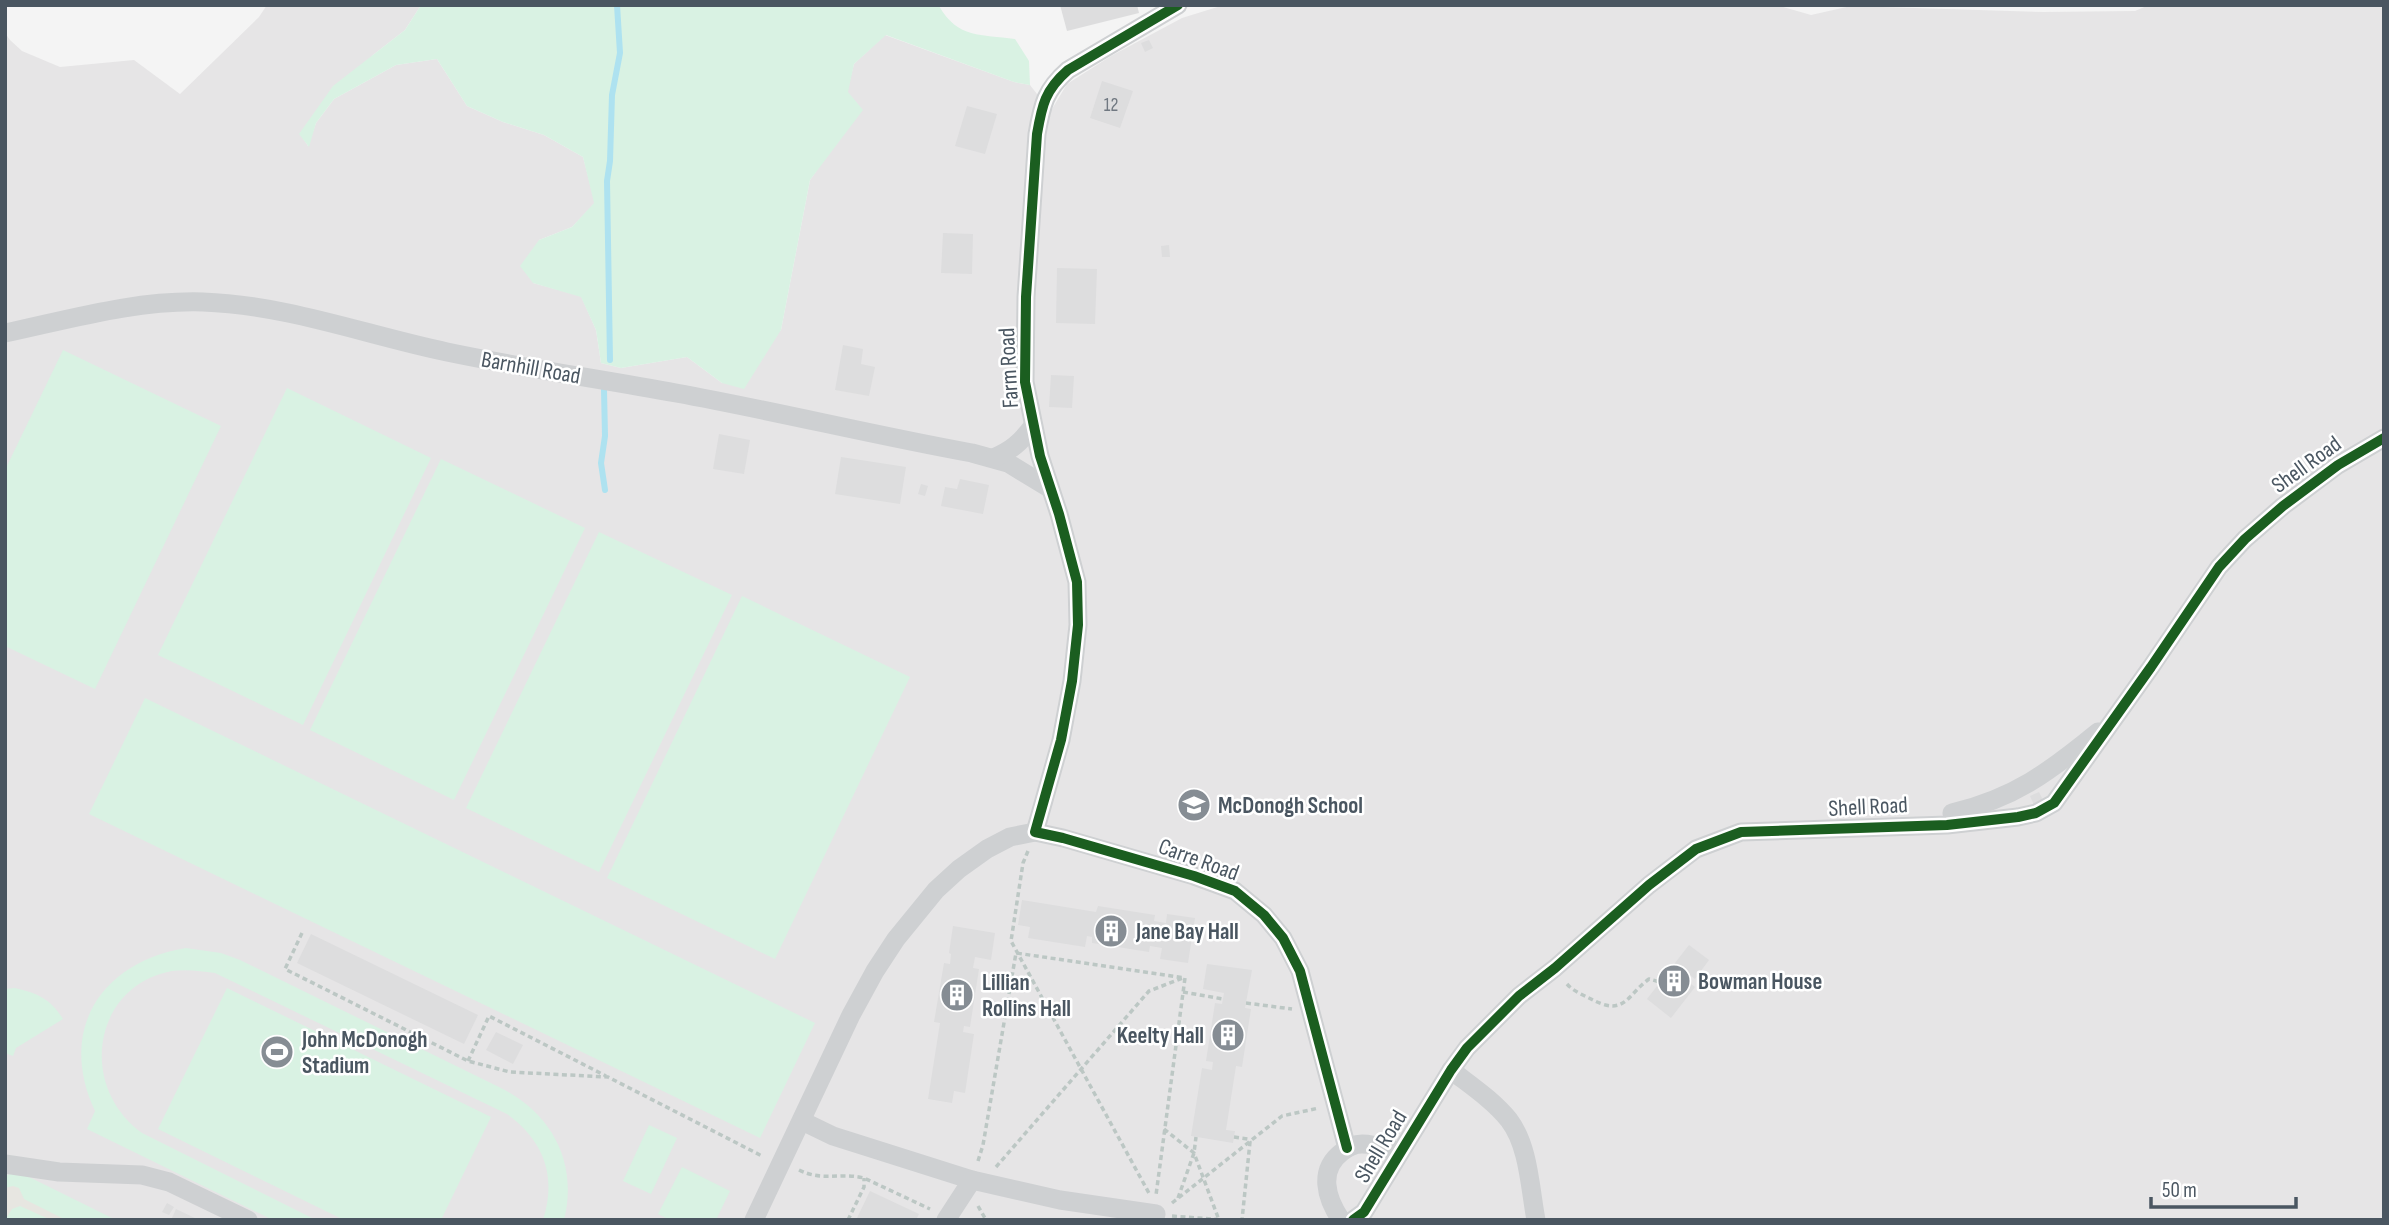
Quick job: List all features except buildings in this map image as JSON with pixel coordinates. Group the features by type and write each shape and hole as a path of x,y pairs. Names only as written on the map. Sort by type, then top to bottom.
{"street":[{"name":"Farm Road","path":"1035,832 1061,740 1072,681 1078,625 1077,582 1049,488 1025,382 1027,297 1037,134 1047,95 1053,83 1068,70 1178,5"},
{"name":"Barnhill Road","path":"5,333 135,305 205,302 251,306 447,352 678,393 993,458 1025,471 1049,488"},
{"path":"993,458 1008,452 1022,441 1033,426"},
{"name":"Shell Road","path":"1353,1220 1364,1212 1451,1070 1491,1021 1649,885 1696,849 1741,832 1947,825 2036,813 2054,803 2212,577 2245,540 2283,506 2338,465 2384,438"},
{"name":"Shell Road","path":"1907,825 1979,807 2015,792 2045,773 2113,719"},
{"path":"754,1220 851,1015 896,939 936,890 959,869 1010,837 1035,832"},
{"name":"Carre Road","path":"1035,832 1194,876 1235,891 1265,915 1283,938 1300,971 1347,1148"},
{"path":"1451,1070 1495,1106 1514,1128 1524,1154 1536,1220"},
{"path":"802,1121 833,1136 972,1180 1060,1200 1155,1217"},
{"path":"1341,1220 1327,1191 1327,1173 1332,1159 1347,1148 1360,1144 1400,1152"},
{"path":"5,1164 59,1172 142,1175 169,1182 248,1220"},
{"path":"946,1219 972,1180"}],"path":[{"path":"1035,832 1023,863 1011,941 1149,1192 1155,1217"},
{"path":"302,933 285,969 468,1062 510,1072 608,1077"},
{"path":"1017,953 1185,978"},
{"path":"972,1180 983,1145 1017,953"},
{"path":"1555,968 1569,988 1611,1007 1627,1001 1649,979 1660,982"},
{"path":"1155,1217 1156,1186 1185,978"},
{"path":"972,1180 994,1169 1149,991 1185,978"},
{"path":"1183,992 1223,999"},
{"path":"1246,1003 1311,1012"},
{"path":"468,1062 489,1016 781,1163 817,1177 863,1178 946,1219"},
{"path":"1155,1217 1282,1116 1335,1104"},
{"path":"1155,1217 1221,1220 1194,1153 1164,1129"},
{"path":"1177,1200 1194,1153 1196,1137"},
{"path":"1234,1137 1248,1139 1250,1142"},
{"path":"1242,1220 1250,1142"},
{"path":"850,1219 864,1187 863,1178"}],"shaded area":[{"name":"McDonogh School","path":"267,5 421,5 405,30 373,55 300,133 308,146 316,123 334,99 396,65 437,59 467,106 503,122 544,135 583,157 595,203 572,227 539,240 533,283 581,296 596,330 601,363 621,368 687,357 722,383 781,330 810,180 832,149 854,64 885,35 1014,82 1030,85 1052,109 1067,84 1111,56 1182,18 1224,5 1776,5 1811,15 1851,6 2043,12 2135,11 2149,5 2384,5 2384,1220 5,1220 5,33 22,51 60,67 134,60 180,94 259,17"}],"green space":[{"path":"421,5 933,5 939,6 946,17 962,30 1015,39 1029,61 1030,85 1014,82 886,35 854,64 848,92 863,110 810,180 781,330 744,389 722,383 687,357 621,368 601,363 596,330 581,297 533,283 520,266 539,240 572,227 594,203 583,157 544,135 503,122 467,106 437,59 396,65 334,99 316,123 309,147 299,134 333,86 405,30"},
{"path":"63,350 221,426 95,689 5,646 5,470"},
{"path":"287,388 431,458 303,725 158,655"},
{"path":"441,459 585,528 454,800 310,730"},
{"path":"599,532 732,595 599,872 466,808"},
{"path":"742,596 910,677 775,959 607,878"},
{"path":"145,698 815,1023 760,1138 89,814"},
{"path":"186,948 221,953 240,960 521,1100 536,1113 558,1143 567,1180 564,1220 543,1220 548,1189 548,1174 544,1161 530,1136 507,1114 215,973 172,971 145,980 125,996 110,1017 103,1040 102,1065 108,1090 122,1113 142,1133 316,1220 273,1220 87,1129 95,1111 85,1081 81,1053 85,1028 94,1004 110,984 131,968 156,956"},
{"path":"15,988 43,998 54,1006 63,1019 16,1048 13,1056 5,1053 5,989"},
{"name":"John McDonogh Stadium","path":"227,988 491,1117 441,1220 344,1220 158,1129"},
{"path":"649,1125 677,1138 651,1194 623,1181"},
{"path":"682,1167 730,1191 716,1220 670,1220 658,1214"},
{"path":"17,1171 116,1220 5,1220 5,1176"}],"sand":[{"path":"5,1188 19,1188 24,1199 66,1220 51,1220 20,1206 12,1209 5,1220"}],"waterway":[{"path":"610,360 607,181 612,95 620,53 617,5"},
{"path":"604,390 605,436 601,463 605,490"}],"cycle path":[{"path":"1178,5 1068,70 1049,91 1037,134 1026,297 1025,382 1040,456 1077,582 1078,625 1072,681 1061,740 1035,832 1194,876 1235,891 1264,915 1283,938 1300,971 1347,1148"},
{"path":"1353,1220 1364,1212 1467,1048 1519,996 1649,885 1696,849 1741,832 1947,825 2018,817 2036,813 2054,803 2219,567 2245,539 2283,506 2338,465 2384,438"}],"place":[{"name":"McDonogh School","path":"1194,805"},
{"name":"Jane Bay Hall","path":"1111,931"},
{"name":"Bowman House","path":"1674,981"},
{"name":"Lillian Rollins Hall","path":"957,995"},
{"name":"Keelty Hall","path":"1228,1035"},
{"name":"John McDonogh Stadium","path":"277,1052"}]}
